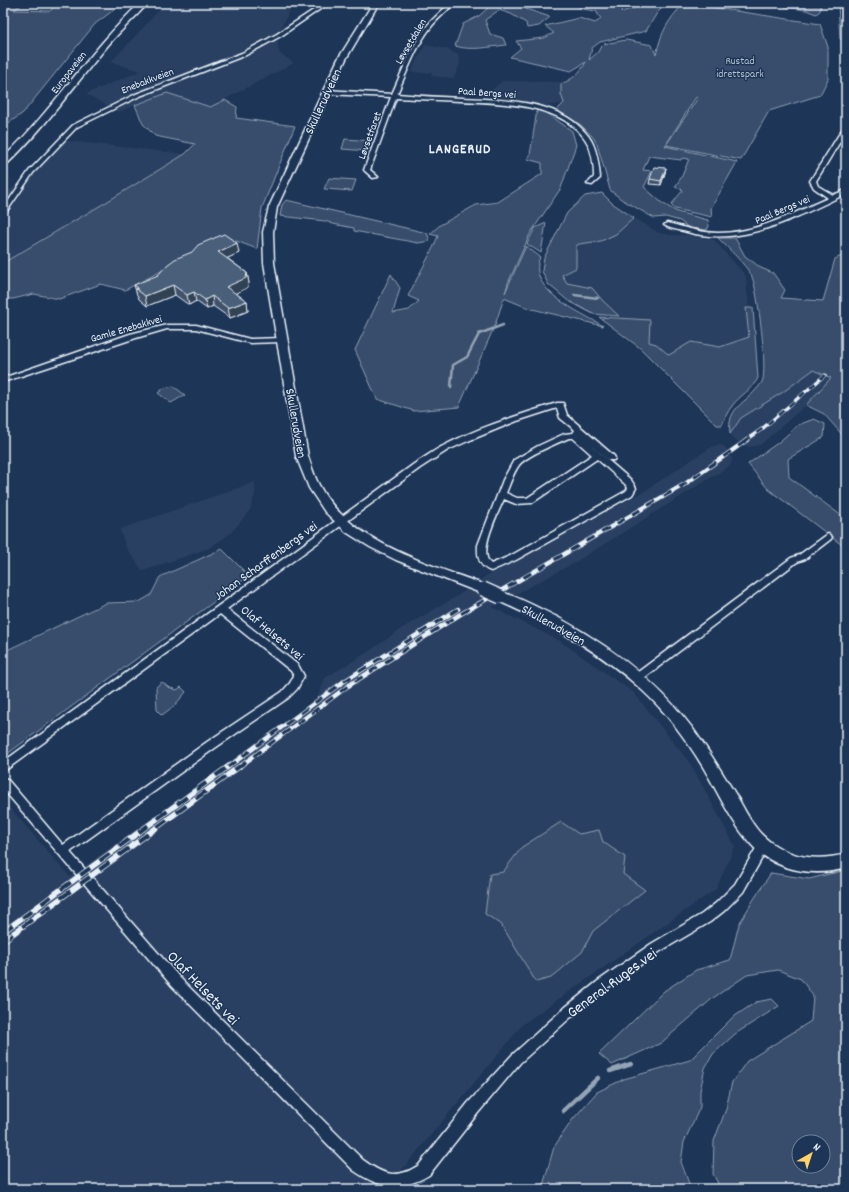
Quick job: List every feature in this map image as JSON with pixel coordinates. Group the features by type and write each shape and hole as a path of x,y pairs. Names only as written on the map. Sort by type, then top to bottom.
{"highway":[{"name":"Europaveien","path":"5,158 96,44 136,3"},
{"name":"Europaveien","path":"5,158 40,125 115,31 144,3"}],"main road":[{"name":"Skullerudveien","path":"376,3 348,48 326,92 280,190 270,218 268,240 269,263 304,464 316,491 340,521 361,537 392,554 483,589 531,610 574,633 637,678 665,704 682,724 706,759 752,834 763,846"},
{"path":"763,846 779,856 803,864 822,866 846,861"}],"street":[{"name":"Enebakkveien","path":"3,213 31,172 75,126 138,95 244,54 280,35 327,3"},
{"name":"Løvsetdalen","path":"394,96 405,70 425,33 438,17 453,3"},
{"name":"Paal Bergs vei","path":"326,92 513,104 540,109 555,114 580,129 589,142 597,174 597,178 590,184"},
{"name":"Løvsetfaret","path":"375,177 367,170 394,96"},
{"name":"Paal Bergs vei","path":"833,198 816,187 813,181 846,128"},
{"name":"Paal Bergs vei","path":"667,225 685,231 715,235 746,233 776,224 846,192"},
{"name":"Gamle Enebakkvei","path":"3,380 133,336 167,327 196,327 250,341 282,340"},
{"name":"Johan Scharffenbergs vei","path":"3,768 340,521 417,466 445,448 489,428 560,405 562,414 577,433"},
{"path":"577,433 597,456 628,482 632,488 629,493 513,558 491,568 484,563 482,559 482,545 507,480 517,462 541,448 577,433"},
{"path":"577,433 611,458"},
{"path":"502,495 516,500 529,501 597,456"},
{"path":"637,678 794,560 802,557 828,537"},
{"name":"Olaf Helsets vei","path":"63,851 211,745 285,695 296,683 299,676 295,668 220,608"},
{"name":"Olaf Helsets vei","path":"3,782 163,968 353,1160 373,1176 404,1185"},
{"name":"General Ruges vei","path":"404,1185 424,1170 502,1074 566,1014 625,968 720,908 739,888 763,846"}],"shaded area":[{"path":"166,3 212,3 290,9 277,37 279,53 294,63 210,107 200,104 149,99 119,112 86,94 140,71 111,62"},
{"path":"425,45 447,49 458,55 460,63 454,78 431,76 432,72 411,72"},
{"path":"502,81 562,82 567,103 545,106 517,100 490,98 492,90"},
{"path":"60,140 185,154 3,263 3,195 19,183"},
{"path":"634,218 659,233 670,235 689,235 714,240 746,276 754,375 721,401 656,344 633,338 621,329 619,316 592,288 567,283 561,275 576,268 576,246 616,234"},
{"path":"813,370 831,378 806,405 760,445 748,447 733,439 730,434 741,418 783,392"},
{"path":"714,446 724,446 732,458 731,465 574,563 492,607 560,641 634,693 690,763 735,846 716,889 523,1024 386,1189 3,1189 3,800 70,877 310,703 318,696 325,678 368,652 404,627 459,595 486,576 643,492 702,453"},
{"path":"255,482 255,494 250,510 231,533 209,548 143,571 126,548 120,529"}],"green space":[{"path":"3,3 24,3 14,10 50,11 58,3 123,3 95,24 23,113 3,127"},
{"path":"241,3 301,3 296,8"},
{"path":"489,3 521,3 526,9 550,17 539,26 527,28 526,23 511,14 499,10 485,20 490,34 503,38 506,45 487,48 455,46 463,24 479,16 490,6"},
{"name":"Rustad idrettspark","path":"573,3 624,3 621,12 652,3 667,3 657,13 646,31 600,42 592,48 589,60 604,44 626,40 652,45 656,55 666,27 684,3 820,24 828,47 828,79 820,95 769,111 741,160 666,145 698,98 696,97 665,146 737,162 711,208 712,217 675,209 671,205 683,190 675,187 682,176 689,159 682,158 681,160 649,156 643,170 652,171 644,187 662,203 677,212 708,220 709,226 707,230 689,228 680,221 666,217 654,218 621,199 610,190 597,144 593,137 581,125 557,110 564,103 561,94 561,84 576,75 586,62 571,71 510,57 521,48 516,41 544,38 554,33 545,26 579,18 595,23 601,19 596,11 582,9"},
{"path":"838,3 846,3 846,40 840,39"},
{"path":"785,5 821,5 820,11 816,14 806,10 785,7"},
{"path":"167,93 210,107 225,100 237,107 236,118 295,126 262,208 257,249 226,237 125,290 101,284 59,299 34,294 13,299 3,299 3,263 185,154 195,144 155,136 143,124 135,105"},
{"path":"537,110 548,114 572,131 576,145 561,188 530,234 505,293 526,246 540,257 538,269 541,280 548,290 569,307 603,326 528,308 504,298 495,325 459,407 414,411 377,399 355,350 391,274 400,288 393,313 409,310 419,301 408,296 438,236 430,234 440,225 476,205 498,202 542,174 542,163 527,159 530,155"},
{"path":"345,139 372,141 368,151 342,149"},
{"path":"329,178 356,180 352,191 324,189"},
{"path":"602,193 612,203 634,218 616,234 601,241 579,244 576,246 576,268 562,275 567,283 592,288 619,316 593,314 567,300 548,284 542,271 544,258 567,213 585,196"},
{"path":"286,200 427,233 430,241 418,243 354,231 354,228 325,221 280,216 282,205"},
{"path":"546,223 541,253 527,244 535,228"},
{"path":"718,238 735,238 745,256 761,268 773,273 785,290 781,298 823,301 835,259 846,254 846,439 824,414 806,405 831,378 813,370 783,392 741,418 730,434 731,417 735,410 757,389 762,382 764,375 764,363 762,331 752,277 742,263"},
{"path":"746,308 753,308 758,378 753,386 730,408 722,425 717,425 640,348 599,317 650,320 649,342 656,344 669,355 691,342 720,347 749,337"},
{"path":"173,386 185,395 171,403 158,393 164,388"},
{"path":"814,419 825,424 824,437 788,459 789,477 846,519 846,548 768,489 748,464 779,442 798,425"},
{"path":"222,549 249,576 3,757 3,652 106,603 139,602 151,595 160,577"},
{"path":"162,682 168,687 177,690 181,687 186,692 174,706 162,715 157,710 156,687"},
{"path":"561,822 579,834 599,830 603,842 625,857 623,874 645,890 593,931 582,952 551,978 536,982 501,924 485,914 490,874 503,872 522,847"},
{"path":"846,870 846,1189 721,1189 713,1174 714,1141 726,1109 732,1082 747,1061 811,1021 813,996 801,979 778,970 747,975 713,998 661,1043 612,1065 599,1054 664,991 696,970 730,960 739,924 771,873 809,879"},
{"path":"772,999 779,1006 735,1034 713,1054 705,1068 700,1091 700,1107 684,1142 681,1162 691,1189 542,1189 554,1147 573,1119 597,1092 624,1079 690,1060 732,1018 756,1002"}],"building":[{"path":"654,167 666,168 661,181 650,179"},
{"path":"224,234 237,243 218,252 247,273 246,278 226,287 247,301 228,308 212,296 205,300 194,292 187,295 173,285 145,296 136,289 138,288 134,285 158,275 175,259 192,252 198,245"}],"waterway":[{"path":"574,295 598,298"},
{"path":"451,387 453,365 467,357 479,334 503,325"},
{"path":"610,1071 631,1064"},
{"path":"563,1111 598,1078"}],"railway":[{"path":"745,441 762,429 825,375"},
{"path":"239,767 348,686 459,615 685,484 747,440"},
{"path":"228,767 343,682 458,609"},
{"path":"3,932 229,766"},
{"path":"3,941 240,766"}],"district":[{"name":"LANGERUD","path":"460,148"}]}
